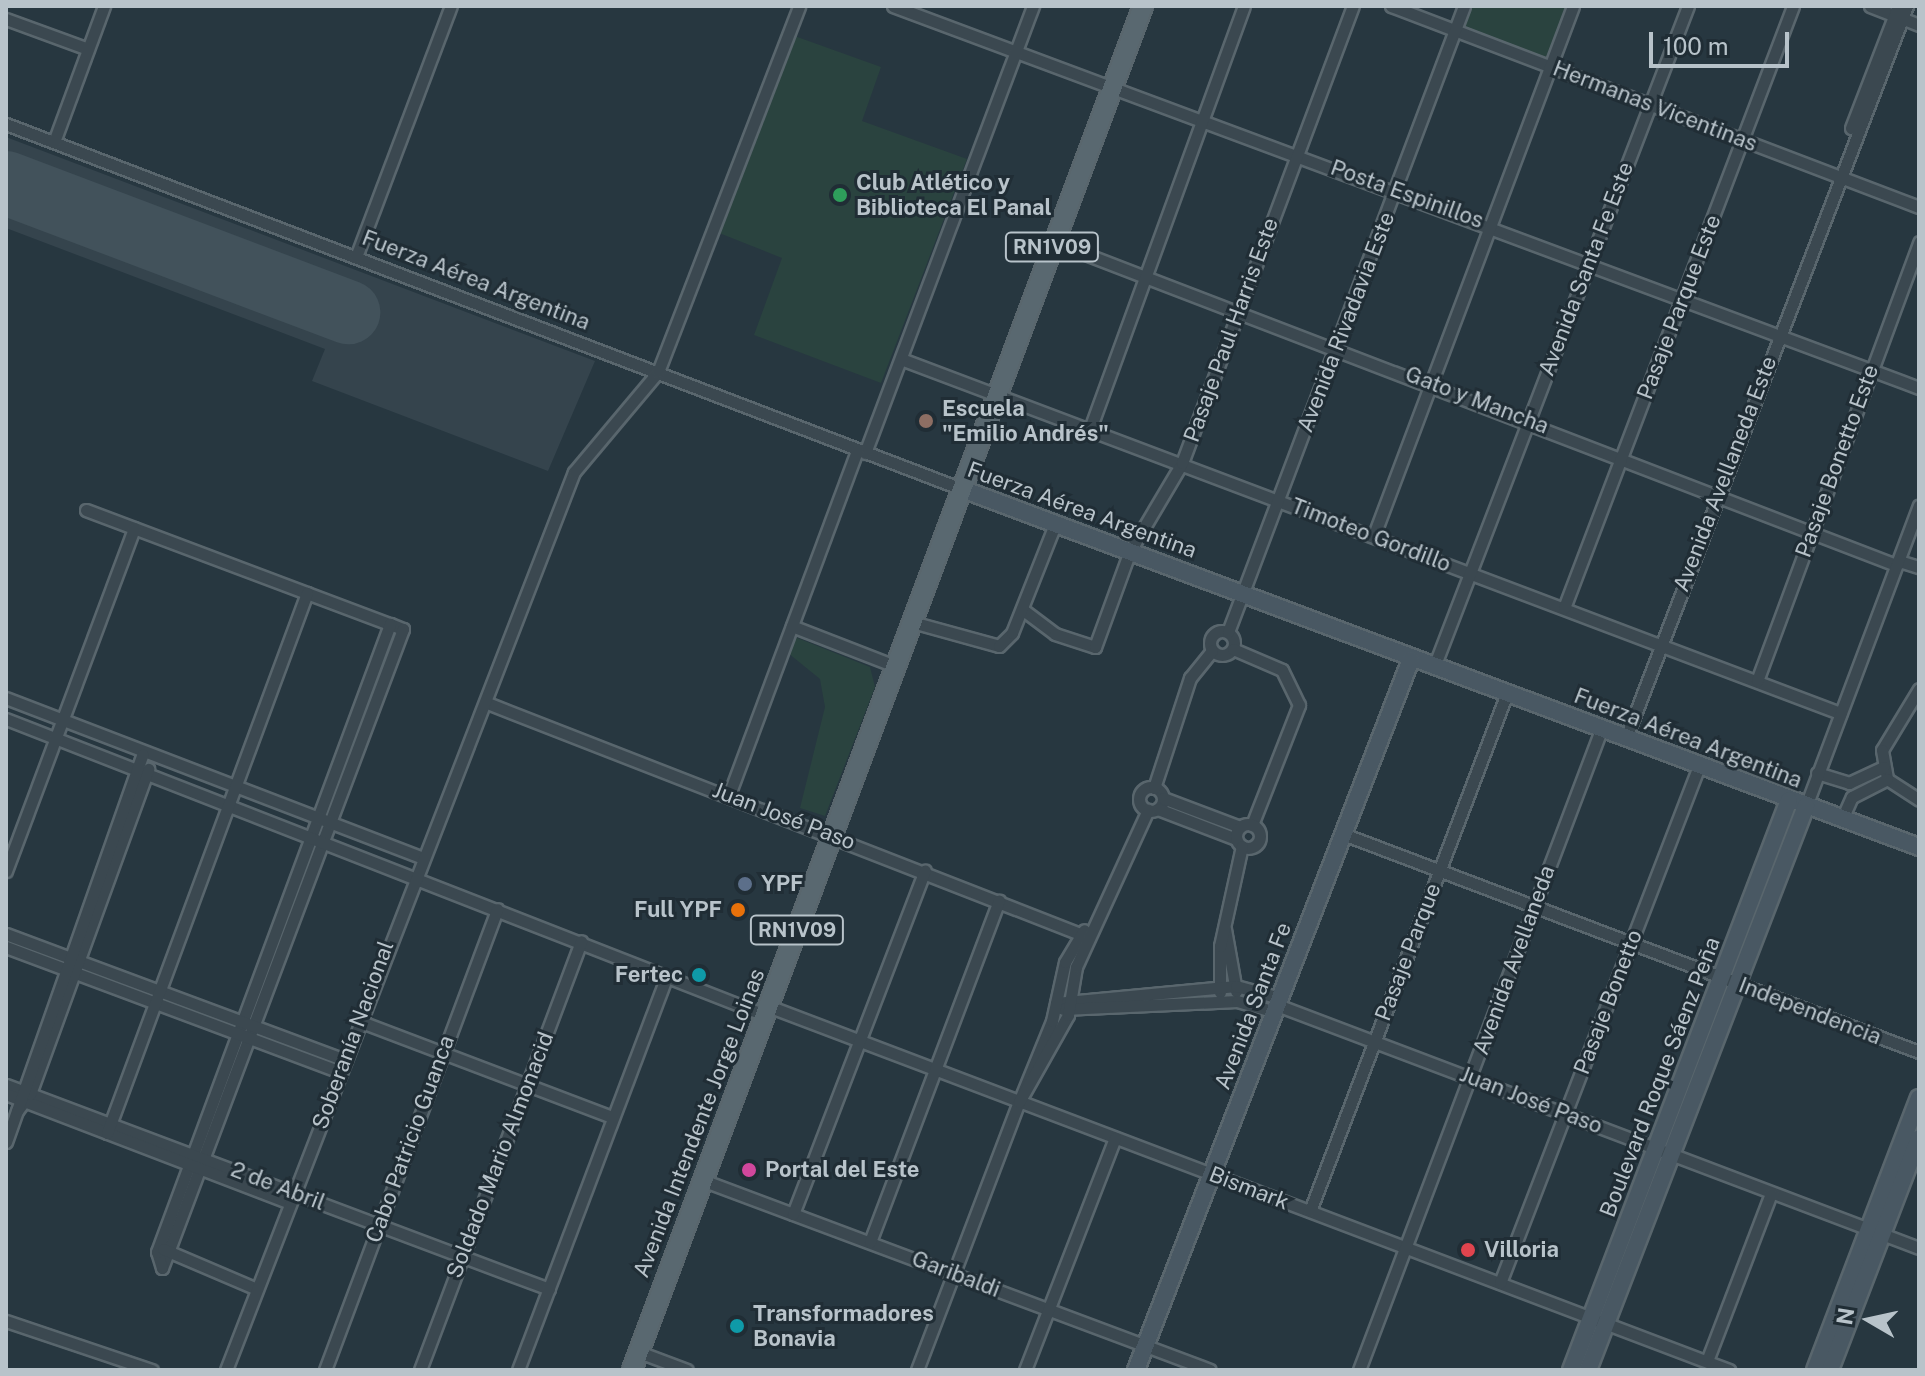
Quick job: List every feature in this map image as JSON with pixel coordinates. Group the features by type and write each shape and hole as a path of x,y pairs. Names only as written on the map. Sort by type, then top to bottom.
{"main road":[{"name":"RN1V09","path":"962,489 1143,6"},
{"name":"Avenida Intendente Jorge Loinas","path":"632,1370 962,489"}],"street":[{"path":"54,142 104,6"},
{"path":"356,257 451,6"},
{"name":"Soberanía Nacional","path":"226,1370 411,876 487,703 574,472 658,372 799,6"},
{"name":"Posta Espinillos","path":"893,6 1297,152 1919,388"},
{"path":"729,795 792,626 901,359 1033,6"},
{"path":"1090,429 1244,6"},
{"name":"Pasaje Paul Harris Este","path":"1022,609 1055,634 1095,647 1130,551 1182,463 1353,6"},
{"name":"Hermanas Vicentinas","path":"1391,6 1742,139 1836,180 1919,207"},
{"name":"Avenida Rivadavia Este","path":"1212,651 1212,635 1228,632 1464,6"},
{"path":"1374,535 1573,6"},
{"name":"Avenida Santa Fe Este","path":"1434,667 1688,6"},
{"name":"Pasaje Parque Este","path":"1564,608 1793,6"},
{"path":"1870,6 1898,13 1919,25"},
{"name":"Avenida Avellaneda Este","path":"1601,730 1627,735 1658,644 1898,13 1907,6"},
{"path":"6,19 88,49"},
{"name":"Fuerza Aérea Argentina","path":"6,124 861,452 1056,522 1411,659 1919,847"},
{"name":"Gato y Mancha","path":"1054,242 1431,381 1718,492 1810,533 1897,563 1919,567"},
{"name":"Pasaje Bonetto Este","path":"1757,681 1919,242"},
{"name":"Timoteo Gordillo","path":"901,359 1840,713"},
{"path":"1806,806 1919,506"},
{"path":"86,510 403,629 330,824 317,839 163,1250 257,1289"},
{"path":"912,622 999,646 1022,609 1056,522"},
{"path":"6,871 134,528"},
{"path":"109,1128 307,593"},
{"path":"317,839 316,819 390,624"},
{"path":"792,626 895,666"},
{"path":"1228,632 1233,649"},
{"path":"1019,1102 1069,1006 1094,923 1156,806 1154,788 1190,678 1212,651 1233,649 1282,670 1299,705 1252,825 1239,837 1225,928 1220,994"},
{"name":"Avenida Santa Fe","path":"1136,1370 1411,659"},
{"path":"1842,819 1852,797 1885,773 1893,726 1919,689"},
{"name":"Pasaje Parque","path":"1310,1211 1507,693"},
{"path":"6,698 62,724 420,857"},
{"name":"Juan José Paso","path":"487,703 925,871 1080,934"},
{"name":"Bismark","path":"6,719 581,941 666,978 860,1042 1729,1370"},
{"name":"Avenida Avellaneda","path":"1359,1370 1601,730"},
{"path":"6,1142 19,1098 148,756"},
{"name":"Pasaje Bonetto","path":"1500,1283 1699,766"},
{"path":"1817,773 1849,783 1885,773"},
{"path":"1885,773 1919,800"},
{"path":"1154,788 1139,798 1239,837 1258,841 1252,825"},
{"name":"Boulevard Roque Sáenz Peña","path":"1730,981 1789,800"},
{"name":"Boulevard Roque Sáenz Peña","path":"1571,1370 1599,1320 1730,981 1806,806"},
{"name":"Independencia","path":"1343,834 1919,1052"},
{"path":"793,1214 925,871"},
{"path":"870,1242 999,901"},
{"name":"Cabo Patricio Guanca","path":"325,1370 497,909"},
{"path":"917,1370 1080,934 1094,923"},
{"path":"1225,928 1236,1001"},
{"path":"6,934 71,965"},
{"name":"Soldado Mario Almonacid","path":"420,1370 581,941"},
{"path":"6,947 71,965 342,1066"},
{"path":"518,1370 666,978"},
{"name":"Juan José Paso","path":"1055,1006 1220,994 1236,986 1277,1005 1919,1248"},
{"name":"Juan José Paso","path":"1220,994 1236,1001 1277,1005"},
{"path":"359,1021 612,1117"},
{"name":"2 de Abril","path":"6,1085 19,1098 109,1128 292,1198 378,1223 549,1289"},
{"path":"1830,1370 1919,1098"},
{"path":"1025,1370 1115,1138"},
{"path":"1815,1370 1919,1138"},
{"name":"Garibaldi","path":"702,1180 1210,1370"},
{"path":"1707,1361 1771,1193"},
{"name":"Boulevard Roque Sáenz Peña","path":"1588,1370 1599,1320"},
{"path":"6,1321 152,1370"},
{"path":"639,1352 687,1370"}],"shaded area":[{"path":"6,137 595,361 548,471 312,381 325,349 6,228"}],"green space":[{"path":"1464,6 1573,6 1551,67 1455,30"},
{"name":"Club Atlético y Biblioteca El Panal","path":"789,34 881,67 862,121 967,159 881,383 754,335 782,258 714,231"},
{"path":"795,637 870,667 875,687 825,816 800,808 825,707 820,679 788,653"}],"runway":[{"path":"6,183 348,312"}],"place":[{"name":"Club Atlético y Biblioteca El Panal","path":"840,195"},
{"name":"Escuela \"Emilio Andrés\"","path":"926,421"},
{"name":"YPF","path":"745,884"},
{"name":"Full YPF","path":"738,910"},
{"name":"Fertec","path":"699,975"},
{"name":"Portal del Este","path":"749,1170"},
{"name":"Villoria","path":"1468,1250"},
{"name":"Transformadores Bonavia","path":"737,1326"}]}
